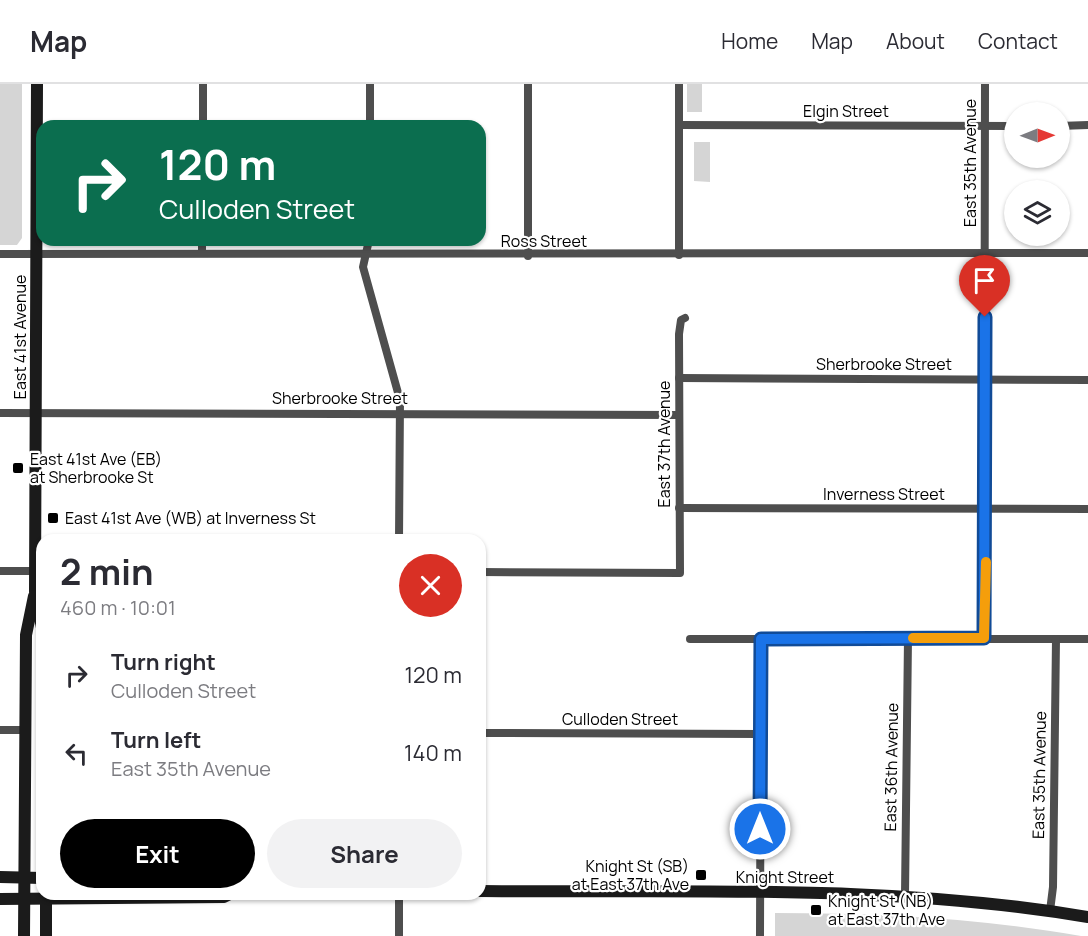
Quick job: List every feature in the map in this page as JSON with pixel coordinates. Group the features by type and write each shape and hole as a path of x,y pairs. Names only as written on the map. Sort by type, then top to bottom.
{"main road":[{"name":"East 41st Avenue","path":"37,84 37,120"},
{"name":"East 41st Avenue","path":"36,246 38,534"},
{"name":"East 41st Avenue","path":"24,936 26,635 36,586"},
{"name":"East 41st Avenue","path":"35,591 36,596"},
{"path":"0,877 36,878"},
{"name":"Knight Street","path":"486,891 905,895 1088,917"},
{"path":"0,899 36,898"},
{"path":"46,900 46,936"}],"street":[{"path":"203,84 203,120"},
{"path":"370,84 370,120"},
{"path":"528,84 528,256"},
{"path":"679,84 679,255"},
{"name":"East 35th Avenue","path":"984,638 986,84"},
{"name":"Elgin Street","path":"679,125 1004,126"},
{"path":"1070,126 1088,125"},
{"path":"202,246 202,253"},
{"path":"368,246 363,267 400,400 399,534"},
{"name":"Ross Street","path":"0,254 528,256 1088,254"},
{"name":"East 37th Avenue","path":"486,572 680,573 679,378 681,320 685,318"},
{"name":"Sherbrooke Street","path":"679,378 1088,380"},
{"name":"Sherbrooke Street","path":"0,413 679,415"},
{"name":"Inverness Street","path":"679,508 1088,509"},
{"path":"0,571 36,571"},
{"name":"East 36th Avenue","path":"905,895 908,638"},
{"path":"690,639 1088,639"},
{"path":"760,936 761,639"},
{"name":"East 35th Avenue","path":"1050,911 1053,887 1056,639"},
{"path":"0,730 24,730"},
{"name":"Culloden Street","path":"486,733 760,734"},
{"path":"399,900 399,936"}],"shaded area":[{"path":"0,84 22,84 22,238 17,245 0,245"},
{"path":"687,84 702,84 702,112 687,112"},
{"path":"694,142 710,142 710,182 694,181"},
{"path":"775,913 928,918 1005,925 1081,936 775,936"}],"slow traffic":[{"path":"913,638 984,638 986,562"}],"place":[{"name":"East 41st Ave (EB) at Sherbrooke St","path":"18,468"},
{"name":"East 41st Ave (WB) at Inverness St","path":"53,518"},
{"name":"Knight St (SB) at East 37th Ave","path":"701,875"},
{"name":"Knight St (NB) at East 37th Ave","path":"816,910"}],"route":[{"path":"760,829 761,639 984,638 986,625 985,317"}]}
